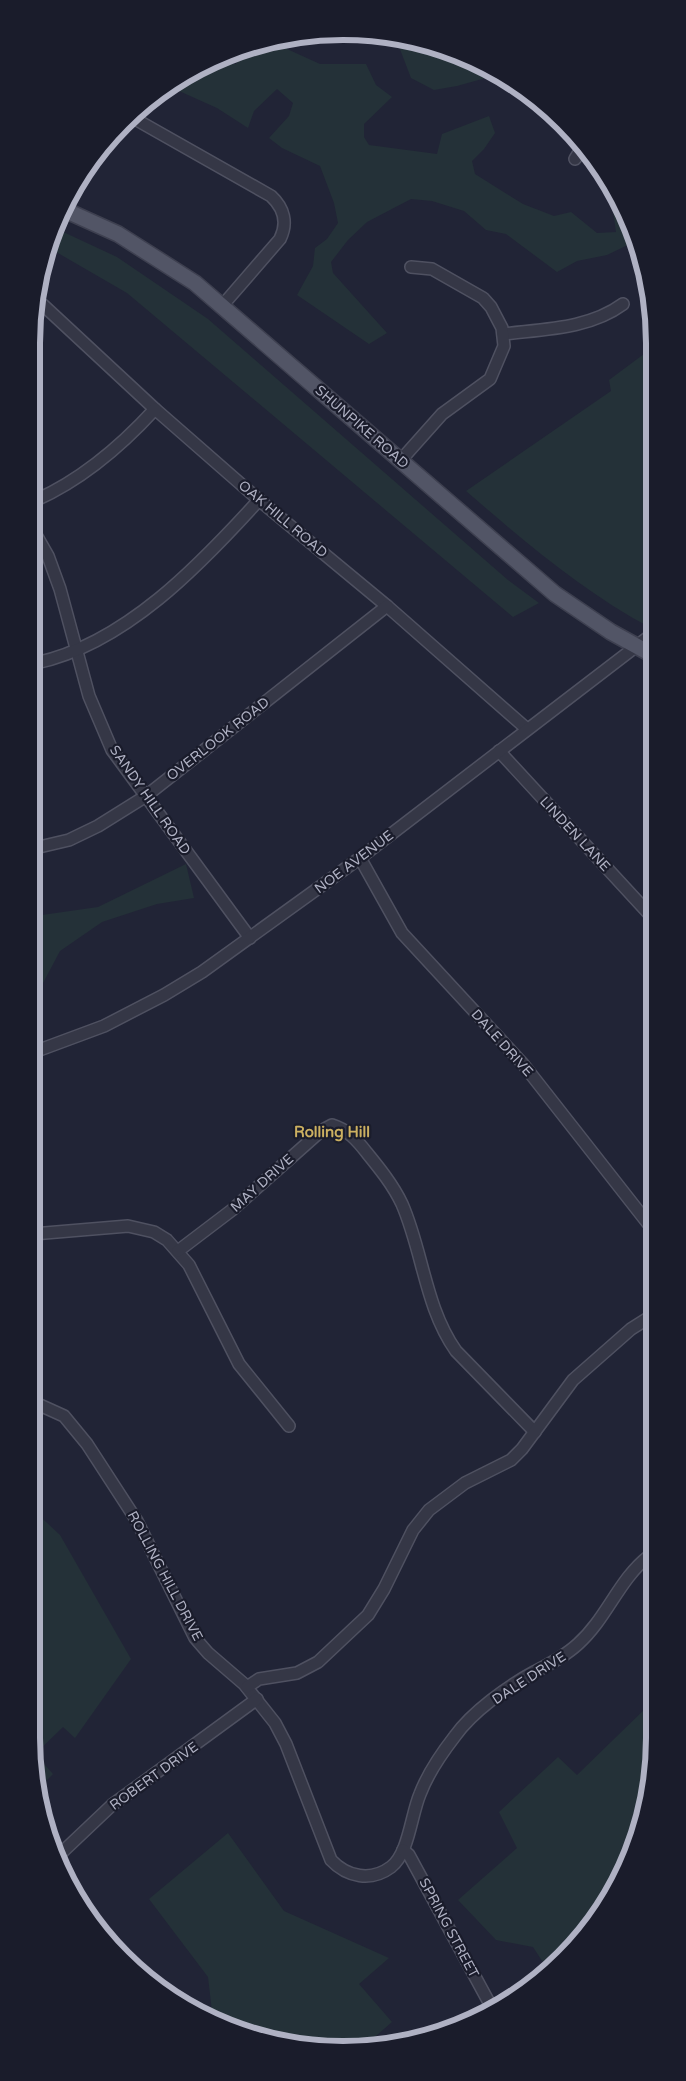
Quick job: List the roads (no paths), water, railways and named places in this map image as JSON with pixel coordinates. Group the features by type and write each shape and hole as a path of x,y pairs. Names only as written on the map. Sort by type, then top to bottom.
{"main road":[{"name":"SHUNPIKE ROAD","path":"70,211 118,234 169,264 222,306 555,594 584,615 646,651"}],"street":[{"path":"138,120 271,196 282,210 284,228 280,239 222,306"},
{"path":"575,159 579,153"},
{"path":"401,460 442,414 490,379 502,352 503,334 491,307 474,291 432,269 411,267"},
{"path":"503,334 578,325 611,313 623,304"},
{"name":"OAK HILL ROAD","path":"43,305 155,409 259,500 387,606 527,729"},
{"path":"40,498 76,478 132,433 155,409"},
{"path":"40,663 76,651 100,639 181,580 205,559 259,500"},
{"name":"SANDY HILL ROAD","path":"40,542 48,556 60,588 89,696 112,750 250,938"},
{"name":"OVERLOOK ROAD","path":"40,847 69,840 98,826 146,796 387,606"},
{"name":"NOE AVENUE","path":"40,1050 86,1034 142,1007 202,972 360,858 646,638"},
{"name":"LINDEN LANE","path":"499,751 646,911"},
{"name":"DALE DRIVE","path":"360,858 402,933 523,1064 646,1221"},
{"name":"MAY DRIVE","path":"178,1251 232,1210 322,1130 332,1125 347,1131 378,1166 402,1205 434,1308 448,1340 456,1351 535,1432"},
{"path":"40,1233 128,1226 154,1232 178,1251 189,1265 239,1364 289,1426"},
{"path":"246,1687 259,1680 297,1673 318,1662 368,1615 384,1589 413,1530 429,1510 464,1483 510,1460 535,1432 574,1380 631,1329 646,1320"},
{"name":"ROLLING HILL DRIVE","path":"40,1405 64,1416 87,1444 137,1521 195,1638 246,1687"},
{"name":"DALE DRIVE","path":"246,1687 275,1723 286,1744 331,1860 338,1867 356,1876 373,1876 390,1868 399,1860 424,1783 457,1733 503,1692 560,1658 578,1644 604,1614 636,1567 646,1559"},
{"name":"ROBERT DRIVE","path":"62,1852 112,1806 257,1700"},
{"name":"SPRING STREET","path":"403,1850 409,1855 489,2003"}],"district":[{"name":"Rolling Hill","path":"332,1132"}]}
